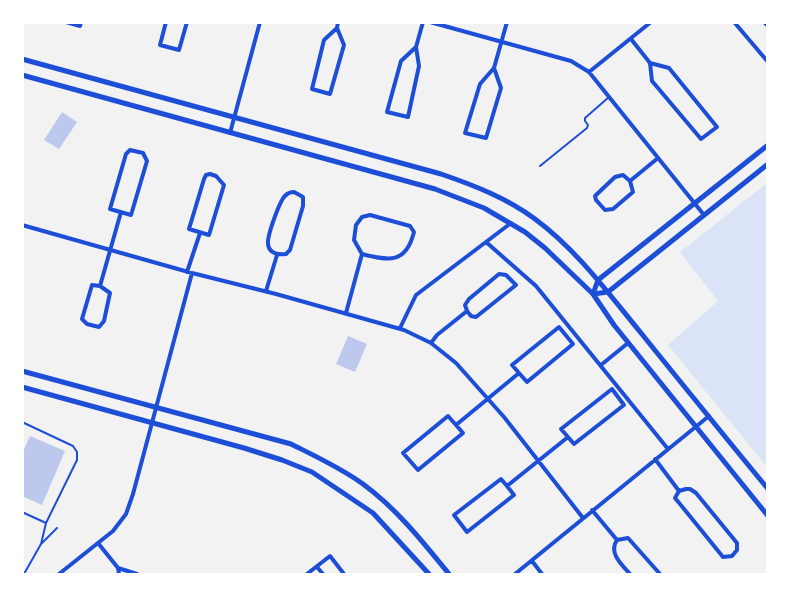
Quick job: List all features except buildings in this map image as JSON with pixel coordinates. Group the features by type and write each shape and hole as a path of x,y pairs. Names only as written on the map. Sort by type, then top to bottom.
{"street":[{"path":"66,22 80,26 81,22"},
{"path":"166,22 160,45 179,50 187,22"},
{"path":"230,134 260,22"},
{"path":"337,28 324,40 312,89 330,94 344,45 337,28 338,22"},
{"path":"416,47 401,61 387,112 408,117 419,66 416,47 423,22"},
{"path":"430,22 571,61 589,72 704,215"},
{"path":"494,68 501,88 486,138 465,133 480,84 494,68 507,22"},
{"path":"589,72 651,22"},
{"path":"734,22 768,62"},
{"path":"764,22 768,26"},
{"path":"631,39 650,63 652,81 701,139 717,127 669,68 650,63"},
{"path":"22,58 441,174 491,194 534,218 556,236 598,280 768,489"},
{"path":"22,75 435,189 468,201 512,223 545,248 593,294 628,343 768,516"},
{"path":"593,294 598,280 768,145"},
{"path":"130,150 143,153 147,161 131,215 120,212 110,209 126,154 130,150"},
{"path":"630,182 658,158"},
{"path":"593,294 608,292 768,164"},
{"path":"210,174 216,176 224,185 208,235 200,233 189,229 204,179 210,174"},
{"path":"623,175 630,182 633,190 631,195 611,211 605,210 596,200 599,192 615,177 623,175"},
{"path":"294,192 303,197 303,206 290,250 286,254 277,255 271,251 268,244 280,202 286,194 294,192"},
{"path":"100,286 120,212"},
{"path":"346,314 363,254 354,240 356,225 362,217 370,215 410,226 414,232 406,251 395,259 387,260 363,254"},
{"path":"400,328 416,295 512,223"},
{"path":"22,225 189,273 400,328 431,343 456,363 487,398 583,518"},
{"path":"59,574 113,531 126,514 200,233"},
{"path":"486,242 536,286 668,449"},
{"path":"266,292 277,255"},
{"path":"499,274 506,275 516,285 476,317 467,310 465,305 469,299 499,274"},
{"path":"92,285 100,286 110,293 104,321 99,327 87,324 82,319 92,285"},
{"path":"431,343 436,335 467,310"},
{"path":"559,327 573,344 527,382 519,373 512,365 559,327"},
{"path":"601,365 628,343"},
{"path":"22,371 291,444 363,484 410,527 449,574"},
{"path":"456,425 519,373"},
{"path":"22,387 282,459 312,472 374,513 429,574"},
{"path":"612,389 624,405 574,444 568,437 561,429 612,389"},
{"path":"448,416 456,425 463,433 418,470 403,453 448,416"},
{"path":"515,574 709,416"},
{"path":"507,486 568,437"},
{"path":"655,459 679,491"},
{"path":"501,479 507,486 514,495 467,532 454,515 501,479"},
{"path":"690,489 696,493 737,543 737,550 732,556 723,557 717,550 675,498 679,491 690,489"},
{"path":"592,510 617,540"},
{"path":"630,574 617,559 614,551 617,540 628,538 660,574"},
{"path":"98,543 118,568 119,574"},
{"path":"307,574 330,556 344,574"},
{"path":"532,561 542,574"},
{"path":"317,567 323,574"},
{"path":"118,568 137,574"}],"lane":[{"path":"540,166 587,128 585,118 609,97"},
{"path":"22,422 73,446 77,452 77,460 46,523 41,544"},
{"path":"22,512 46,523"},
{"path":"24,574 41,544 57,528"}],"shaded area":[{"path":"767,183 767,467 668,345 718,301 680,252"}]}
